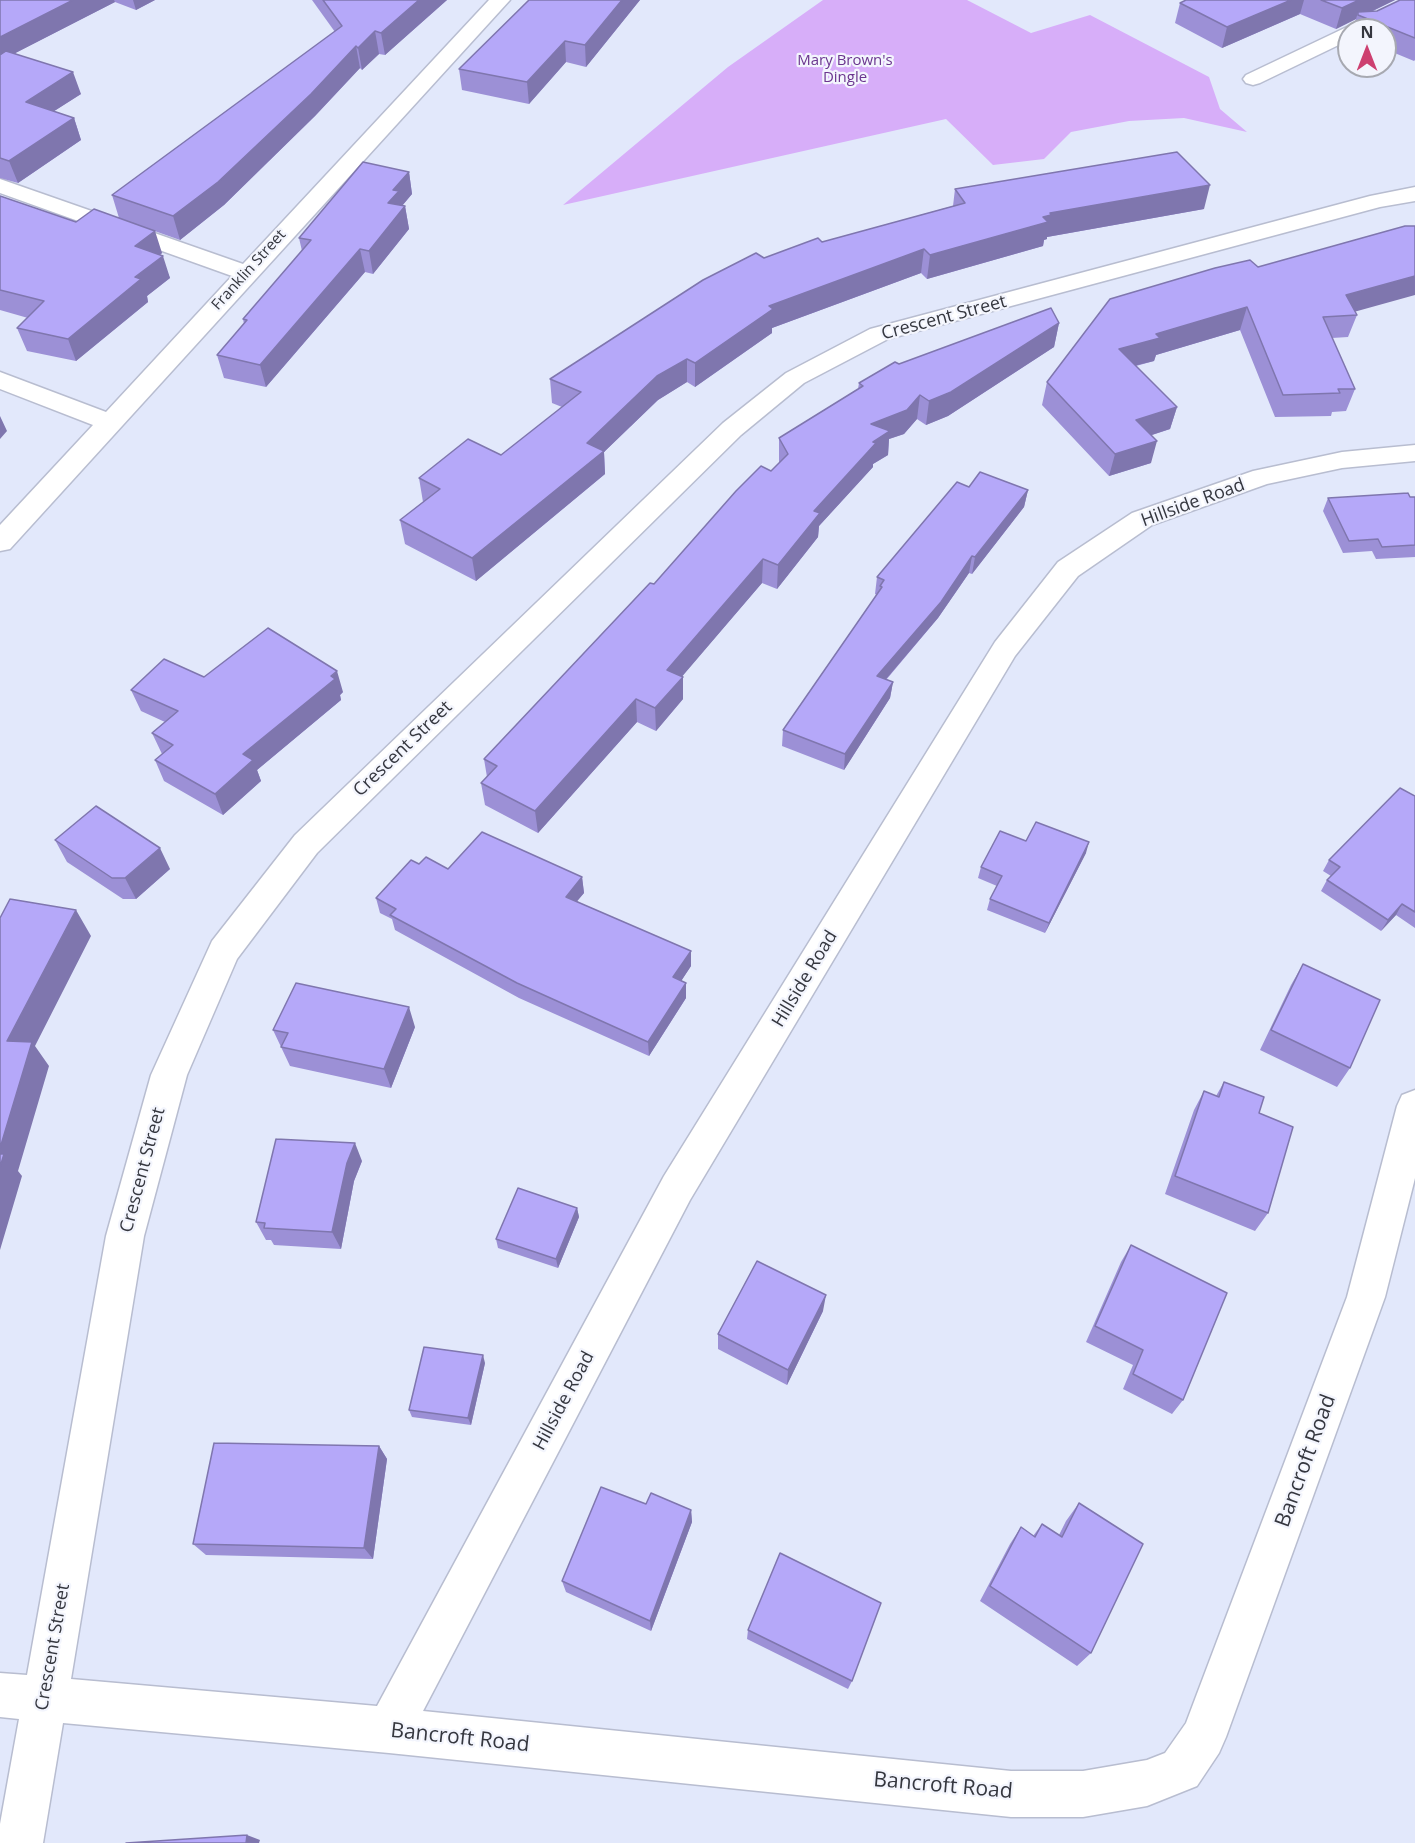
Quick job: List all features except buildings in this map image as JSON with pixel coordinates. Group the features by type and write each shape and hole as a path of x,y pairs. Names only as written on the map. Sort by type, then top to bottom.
{"street":[{"name":"Franklin Street","path":"0,542 500,0"},
{"path":"1253,79 1337,38"},
{"path":"0,186 247,273"},
{"name":"Crescent Street","path":"20,1843 125,1236 169,1076 224,951 306,844 732,429 795,378 879,334 1378,201 1415,194"},
{"path":"0,380 111,423"},
{"name":"Hillside Road","path":"389,1730 677,1188 1005,650 1068,569 1142,519 1262,477 1332,462 1415,453"},
{"name":"Bancroft Road","path":"0,1695 389,1730 1011,1794 1083,1794 1147,1783 1180,1770 1203,1737 1366,1297 1415,1106"}],"green space":[{"name":"Mary Brown's Dingle","path":"823,0 967,0 1031,33 1090,15 1209,77 1220,109 1247,132 1184,118 1129,121 1071,132 1044,159 993,165 946,119 563,205 728,67"}]}
